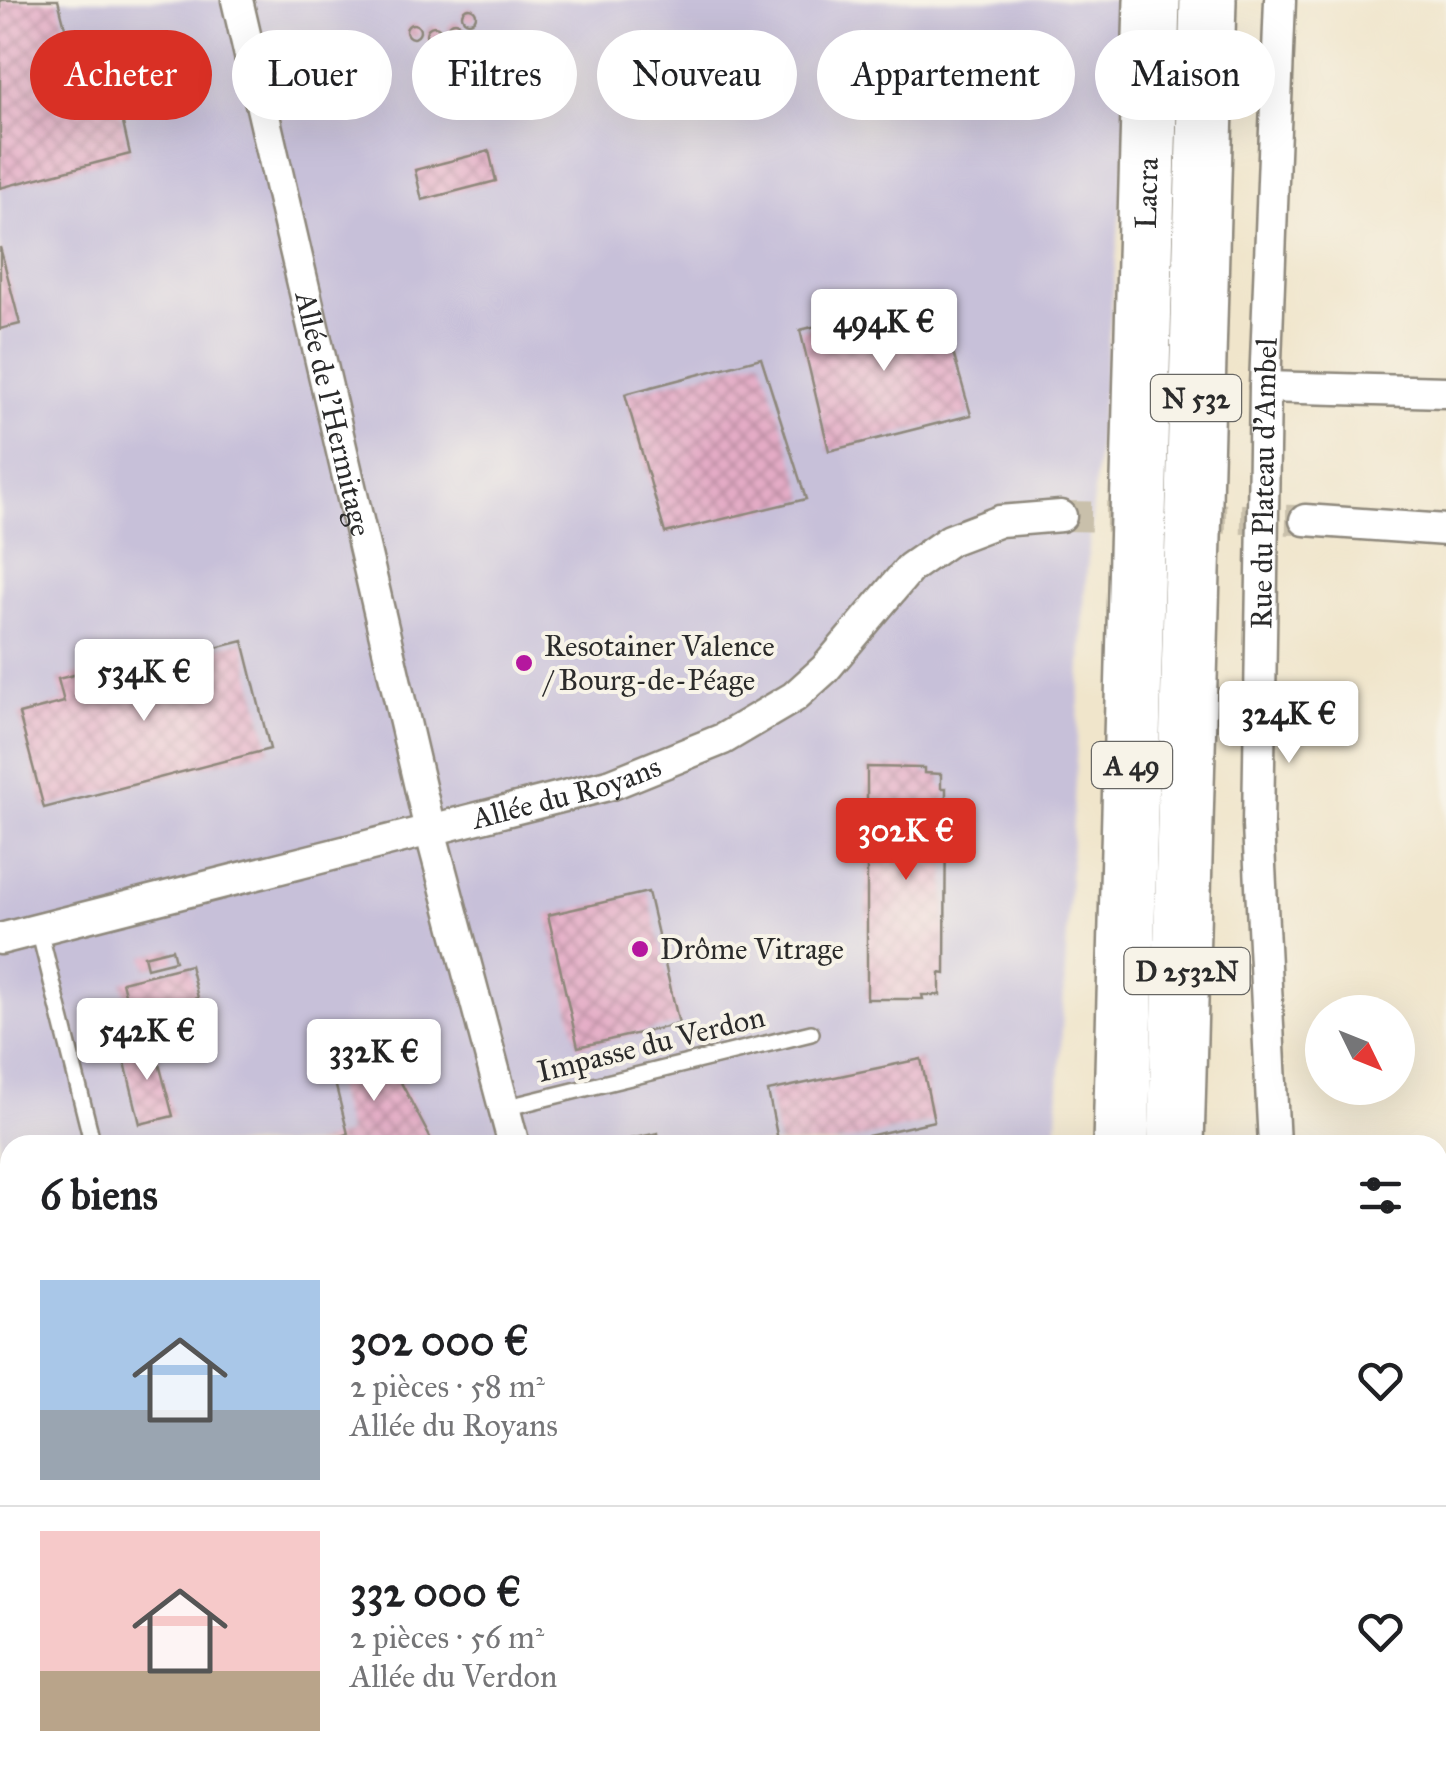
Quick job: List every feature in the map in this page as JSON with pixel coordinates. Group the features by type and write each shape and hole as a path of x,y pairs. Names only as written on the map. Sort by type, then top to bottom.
{"highway":[{"name":"Lacra","path":"1142,386 1152,0"},
{"name":"N 532","path":"1183,796 1208,0"},
{"name":"D 2532N","path":"1097,1135 1142,386"},
{"name":"A 49","path":"1121,1135 1142,386"},
{"name":"D 2532N","path":"1183,796 1190,1135"},
{"name":"A 49","path":"1176,1135 1183,796"}],"street":[{"name":"Allée de l'Hermitage","path":"236,0 430,830 511,1135"},
{"name":"Rue du Plateau d'Ambel","path":"1273,1135 1258,826 1265,387 1280,0"},
{"path":"1265,387 1446,392"},
{"name":"Allée du Royans","path":"0,939 612,784 722,739 794,696 825,670 910,568 950,540 1000,521 1061,516"},
{"path":"1306,520 1446,530"}],"lane":[{"path":"39,930 90,1135"},
{"name":"Impasse du Verdon","path":"504,1108 811,1033"}],"shaded area":[{"path":"0,0 1140,0 1137,30 1095,30 1095,120 1129,120 1085,590 1057,1135 0,1135"}],"building":[{"path":"0,0 58,0 66,30 30,30 30,120 122,120 130,154 0,188"},
{"path":"469,8 476,15 469,22 462,15"},
{"path":"450,24 460,24 462,30 448,30"},
{"path":"408,26 418,26 420,30 412,30 412,38 408,36"},
{"path":"489,151 496,181 422,200 415,170"},
{"path":"0,247 20,324 0,329"},
{"path":"937,297 971,415 829,451 800,330"},
{"path":"761,358 806,499 665,533 625,394"},
{"path":"243,641 270,749 44,808 19,714 64,702 58,679 122,663 124,671"},
{"path":"867,767 924,768 924,773 941,774 941,788 946,788 945,974 940,973 940,995 922,995 923,999 867,999"},
{"path":"648,892 679,1024 578,1047 548,915"},
{"path":"172,949 175,961 147,968 144,956"},
{"path":"190,965 198,998 130,1014 122,982"},
{"path":"153,1041 173,1116 140,1124 122,1050"},
{"path":"362,1046 366,1063 388,1058 429,1135 345,1135 348,1134 328,1055"},
{"path":"921,1059 934,1121 873,1135 777,1135 768,1091"}],"tunnel":[{"path":"1061,516 1305,520"}],"place":[{"name":"Resotainer Valence / Bourg-de-Péage","path":"524,663"},
{"name":"Drôme Vitrage","path":"640,949"}]}
